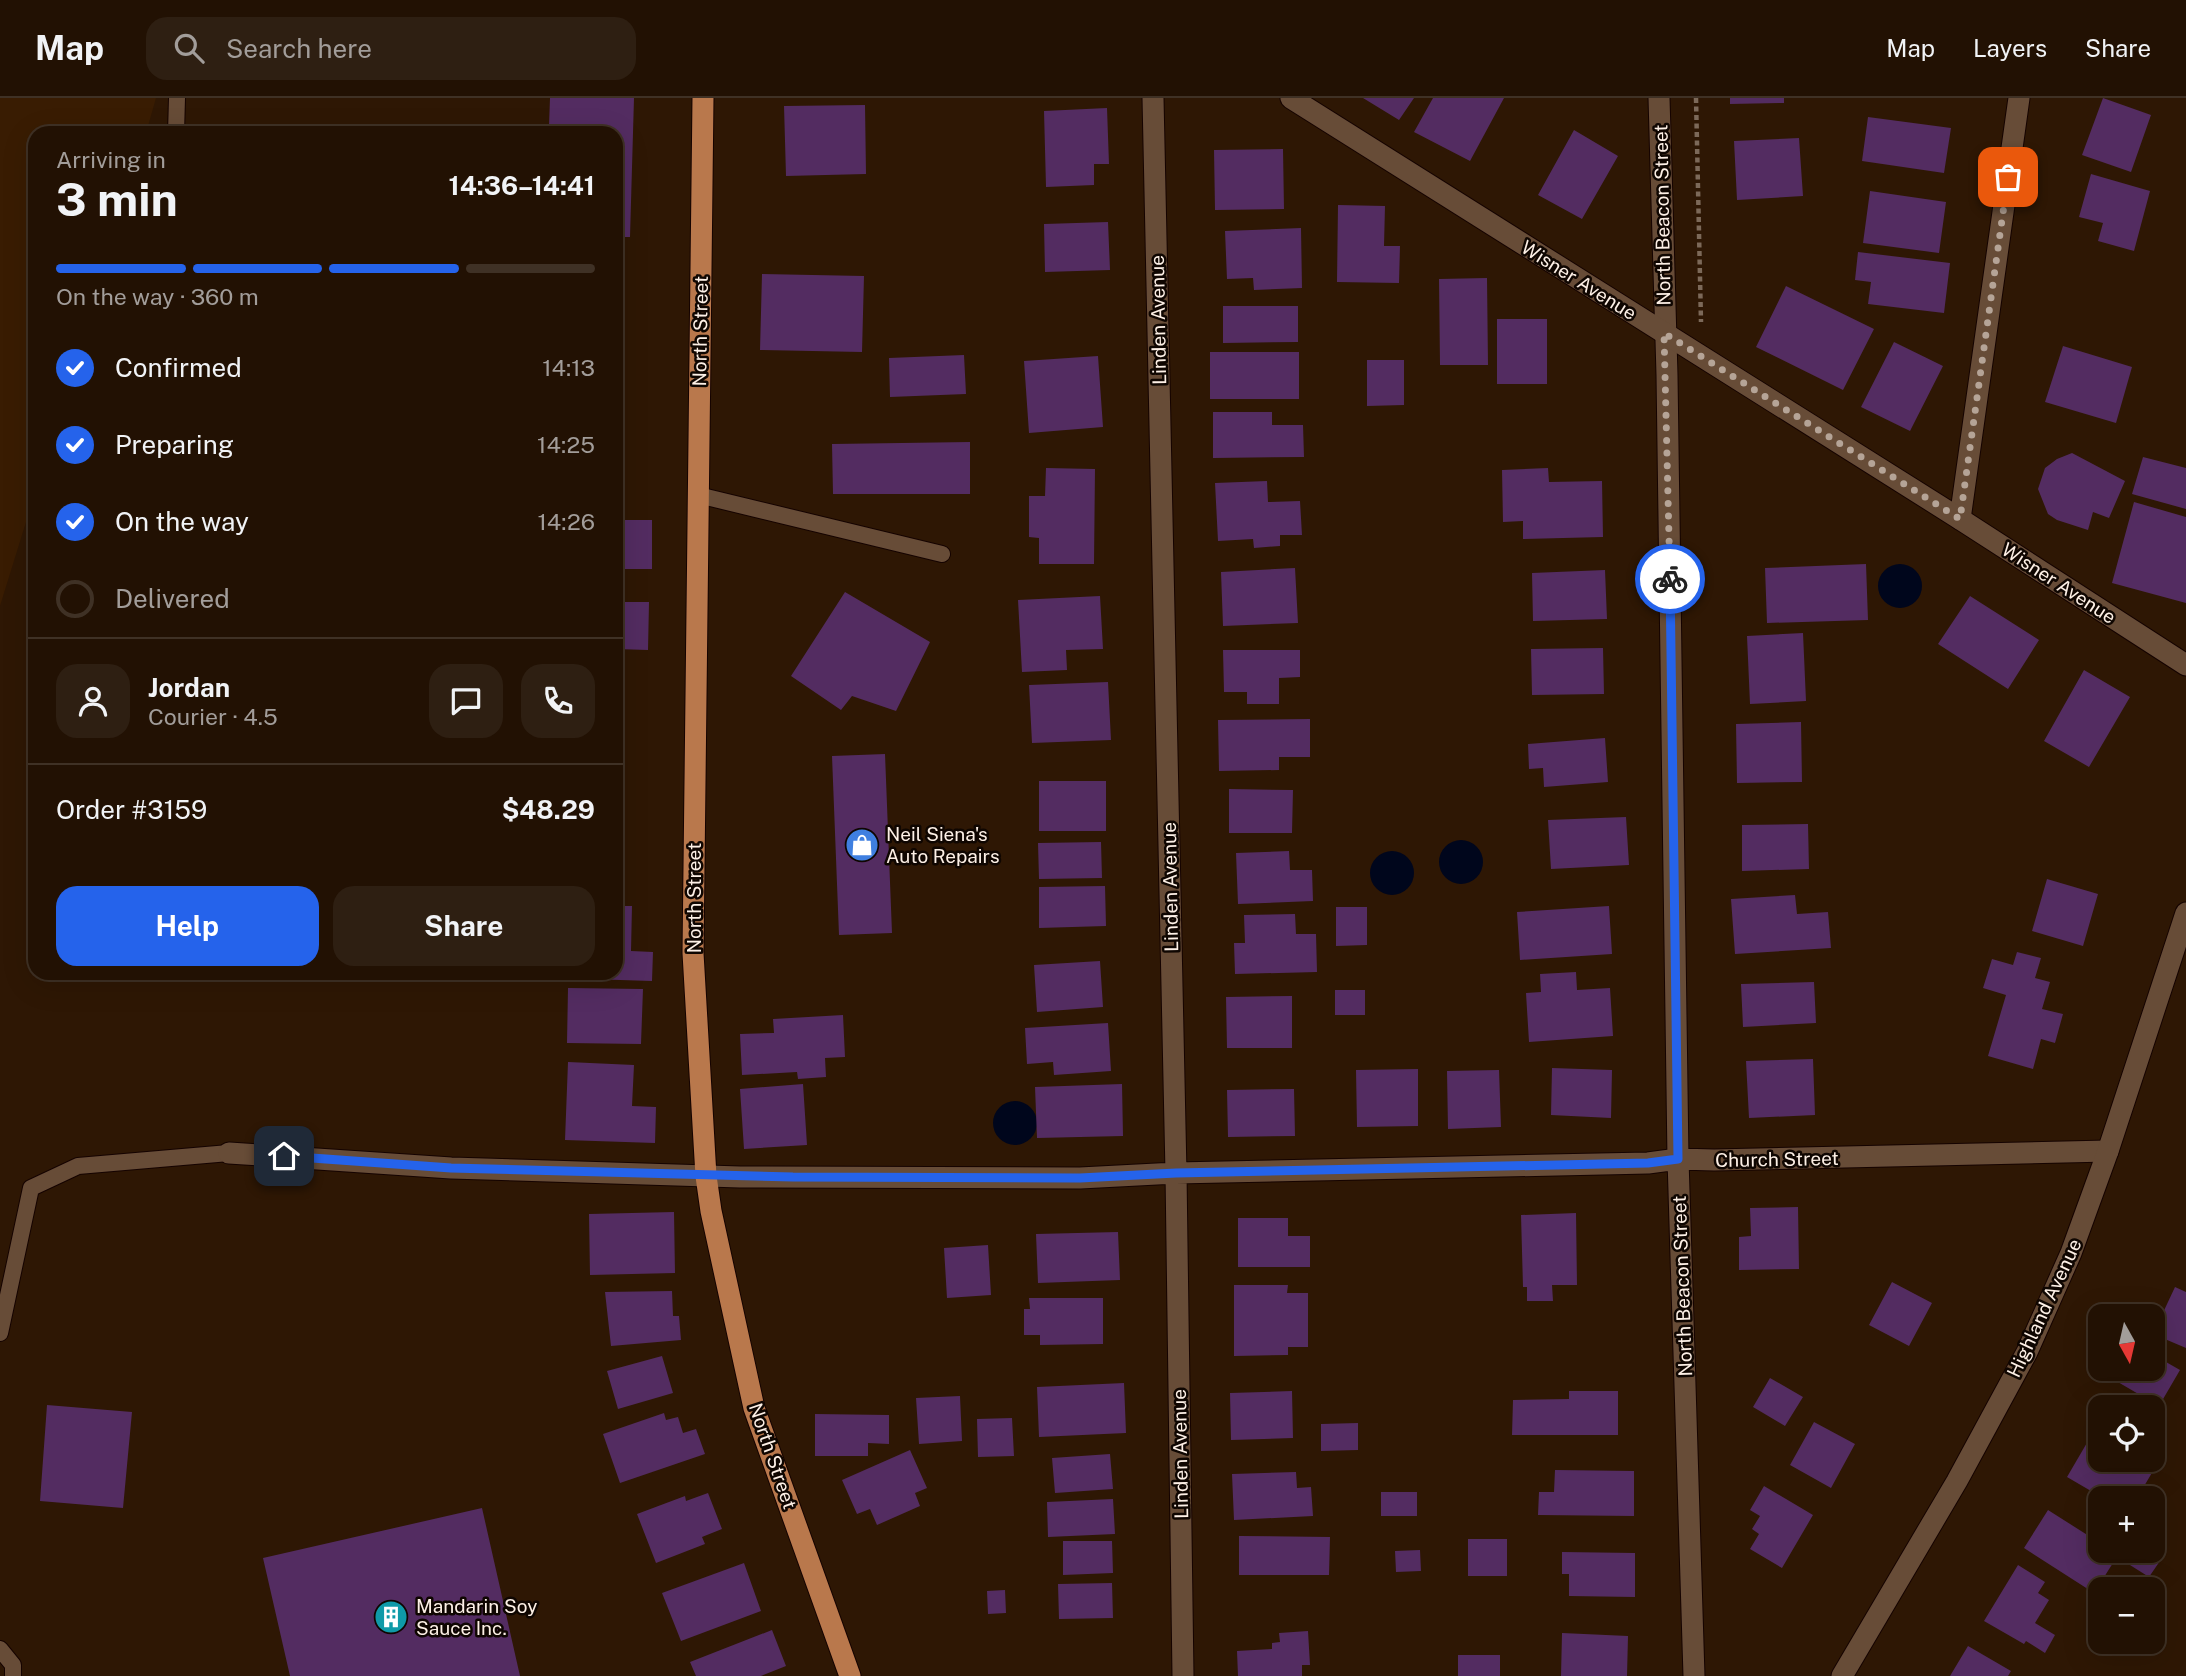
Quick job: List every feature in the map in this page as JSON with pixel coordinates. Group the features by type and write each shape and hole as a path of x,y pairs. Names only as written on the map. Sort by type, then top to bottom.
{"main road":[{"name":"North Street","path":"703,98 693,953 706,1176 711,1211 754,1408 850,1676"}],"street":[{"name":"Linden Avenue","path":"1153,98 1176,1173 1183,1676"},
{"name":"Wisner Avenue","path":"1291,98 1960,519 2186,665"},
{"name":"North Beacon Street","path":"1659,98 1667,389 1678,1159 1694,1676"},
{"path":"1960,519 2019,98"},
{"name":"Highland Avenue","path":"1842,1676 1957,1481 2027,1352 2071,1253 2108,1151 2186,913"},
{"name":"Church Street","path":"229,1153 451,1168 706,1176 1080,1178 1176,1173 1648,1163 1678,1159 2108,1151"}],"lane":[{"path":"176,126 177,98"},
{"path":"698,495 942,554"},
{"path":"0,1333 31,1188 78,1166 229,1153"},
{"path":"0,1649 13,1665 12,1676"}],"path":[{"path":"1696,98 1701,333"}],"shaded area":[{"path":"0,98 156,98 148,126 28,126 28,516 0,606"}],"water":[{"path":"1900,564 1915,571 1922,586 1915,601 1900,608 1885,601 1878,586 1885,571"},
{"path":"1461,840 1476,847 1483,862 1476,877 1461,884 1446,877 1439,862 1446,847"},
{"path":"1392,851 1407,858 1414,873 1407,888 1392,895 1377,888 1370,873 1377,858"},
{"path":"1015,1101 1030,1108 1037,1123 1030,1138 1015,1145 1000,1138 993,1123 1000,1108"}],"building":[{"path":"550,98 634,98 630,237 623,237 623,126 549,126"},
{"path":"1363,98 1414,98 1399,120"},
{"path":"1433,98 1504,98 1470,161 1414,132"},
{"path":"1730,98 1784,98 1784,103 1730,104"},
{"path":"2103,98 2151,115 2131,172 2082,155"},
{"path":"865,105 866,174 786,176 784,106"},
{"path":"1107,108 1109,164 1094,164 1094,185 1046,187 1044,111"},
{"path":"1868,117 1951,128 1944,173 1862,161"},
{"path":"1574,130 1618,156 1582,219 1538,195"},
{"path":"1799,138 1803,196 1737,200 1734,141"},
{"path":"1283,149 1284,209 1215,210 1214,150"},
{"path":"2091,174 2150,191 2134,251 2098,241 2103,223 2079,217"},
{"path":"1870,191 1946,202 1939,253 1863,243"},
{"path":"1338,205 1385,206 1384,246 1400,246 1399,283 1337,282"},
{"path":"1108,222 1110,270 1045,272 1044,224"},
{"path":"1301,228 1302,288 1254,290 1253,278 1227,279 1225,231"},
{"path":"1858,252 1950,263 1944,313 1868,304 1871,282 1855,280"},
{"path":"762,274 864,276 862,352 760,350"},
{"path":"1487,278 1488,365 1440,365 1439,279"},
{"path":"1786,286 1874,329 1843,390 1756,347"},
{"path":"1223,306 1298,306 1298,342 1223,343"},
{"path":"1497,319 1547,319 1547,384 1497,384"},
{"path":"1894,342 1943,366 1910,431 1861,407"},
{"path":"2063,346 2132,367 2116,423 2045,402"},
{"path":"1210,352 1299,352 1299,399 1210,399"},
{"path":"964,355 966,394 890,397 889,358"},
{"path":"1098,356 1103,427 1029,433 1024,361"},
{"path":"1367,360 1404,360 1404,405 1367,406"},
{"path":"1213,412 1272,412 1272,425 1303,425 1304,457 1213,458"},
{"path":"970,442 970,494 833,494 832,444"},
{"path":"2072,453 2125,481 2109,518 2093,512 2088,530 2057,520 2048,514 2038,489 2045,468"},
{"path":"2143,457 2186,468 2186,509 2132,494"},
{"path":"1046,468 1095,469 1094,564 1039,564 1039,538 1029,537 1029,496 1045,496"},
{"path":"1548,468 1549,482 1602,481 1603,537 1523,539 1523,521 1503,522 1502,470"},
{"path":"1267,481 1268,502 1300,501 1302,535 1280,535 1280,546 1254,548 1253,539 1218,541 1215,483"},
{"path":"2134,502 2186,517 2186,603 2112,583"},
{"path":"623,520 652,520 652,569 623,569"},
{"path":"1866,564 1868,620 1767,623 1765,568"},
{"path":"1295,568 1298,623 1223,626 1221,572"},
{"path":"1605,570 1607,619 1533,621 1532,573"},
{"path":"845,592 930,642 896,711 852,696 841,710 791,676"},
{"path":"1100,596 1103,649 1066,650 1067,670 1022,672 1018,600"},
{"path":"1970,596 2039,640 2008,689 1938,644"},
{"path":"623,602 649,602 648,650 623,649"},
{"path":"1803,633 1806,701 1750,704 1747,636"},
{"path":"1603,648 1604,694 1532,695 1531,649"},
{"path":"1223,650 1300,650 1300,677 1279,678 1279,704 1247,704 1247,692 1224,692"},
{"path":"2084,670 2130,697 2089,767 2044,741"},
{"path":"1108,682 1111,740 1032,743 1029,685"},
{"path":"1310,719 1310,757 1279,757 1279,770 1219,771 1218,720"},
{"path":"1801,722 1802,782 1737,783 1736,724"},
{"path":"1605,738 1608,782 1544,787 1543,768 1529,769 1528,744"},
{"name":"Neil Siena's Auto Repairs","path":"885,754 892,933 839,935 832,756"},
{"path":"1039,781 1106,781 1106,831 1039,831"},
{"path":"1229,789 1293,790 1292,833 1229,833"},
{"path":"1626,817 1629,865 1551,869 1548,820"},
{"path":"1808,824 1809,869 1742,871 1742,825"},
{"path":"1101,842 1102,878 1039,879 1038,843"},
{"path":"1289,851 1290,870 1312,870 1313,901 1238,904 1236,853"},
{"path":"2047,879 2098,894 2083,946 2032,931"},
{"path":"1105,886 1106,926 1039,928 1039,887"},
{"path":"1795,895 1797,914 1828,912 1831,948 1735,954 1731,899"},
{"path":"623,906 632,906 631,951 653,952 652,981 620,980 623,980"},
{"path":"1609,906 1612,954 1520,960 1517,912"},
{"path":"1336,907 1367,907 1367,945 1336,946"},
{"path":"1295,914 1296,934 1316,934 1317,972 1235,974 1234,943 1245,943 1244,915"},
{"path":"2017,952 2041,958 2035,978 2050,982 2042,1009 2063,1014 2055,1043 2041,1039 2033,1069 1988,1056 2006,995 1983,988 1992,959 2013,965"},
{"path":"1100,961 1103,1007 1037,1012 1034,965"},
{"path":"1576,972 1577,990 1610,988 1613,1036 1529,1042 1526,993 1541,992 1540,974"},
{"path":"1814,982 1816,1023 1743,1027 1741,984"},
{"path":"568,988 643,989 641,1044 567,1043"},
{"path":"1335,990 1365,990 1365,1015 1335,1015"},
{"path":"1292,996 1292,1048 1227,1048 1226,997"},
{"path":"843,1015 845,1057 825,1058 826,1077 798,1079 797,1072 742,1075 740,1034 774,1033 773,1019"},
{"path":"1108,1023 1111,1071 1054,1075 1053,1062 1027,1064 1025,1028"},
{"path":"1813,1059 1815,1115 1749,1118 1746,1061"},
{"path":"568,1062 634,1065 632,1106 656,1107 655,1143 565,1140"},
{"path":"1552,1068 1612,1070 1611,1118 1551,1115"},
{"path":"1418,1069 1418,1126 1357,1127 1356,1070"},
{"path":"1499,1070 1501,1127 1448,1129 1447,1071"},
{"path":"803,1084 807,1145 744,1149 740,1089"},
{"path":"1122,1084 1123,1136 1037,1138 1035,1087"},
{"path":"1294,1089 1295,1136 1228,1137 1227,1090"},
{"path":"1798,1207 1799,1269 1739,1270 1739,1237 1751,1236 1750,1208"},
{"path":"674,1212 675,1273 590,1275 589,1214"},
{"path":"1576,1213 1577,1285 1552,1285 1553,1301 1527,1301 1527,1287 1523,1287 1521,1215"},
{"path":"1238,1218 1288,1218 1288,1236 1310,1236 1310,1267 1238,1267"},
{"path":"1118,1232 1120,1280 1038,1283 1036,1234"},
{"path":"988,1245 991,1295 947,1298 944,1248"},
{"path":"1892,1282 1932,1303 1909,1346 1869,1325"},
{"path":"1234,1285 1288,1285 1287,1293 1308,1293 1308,1347 1288,1347 1288,1355 1234,1356"},
{"path":"2175,1287 2186,1292 2186,1348 2165,1339 2165,1308"},
{"path":"672,1291 673,1316 679,1316 681,1340 611,1346 605,1292"},
{"path":"1029,1298 1103,1298 1103,1344 1040,1345 1040,1335 1024,1335 1024,1309 1030,1309"},
{"path":"662,1356 673,1393 618,1409 607,1371"},
{"path":"2165,1361 2180,1370 2165,1396 2140,1395 2116,1381 2165,1381"},
{"path":"1770,1378 1803,1397 1785,1426 1753,1407"},
{"path":"1124,1383 1126,1433 1039,1437 1037,1387"},
{"path":"1292,1391 1293,1438 1231,1440 1230,1393"},
{"path":"1569,1391 1618,1391 1618,1435 1512,1435 1513,1400 1569,1399"},
{"path":"960,1396 962,1441 919,1444 916,1398"},
{"path":"47,1405 132,1412 123,1508 40,1501"},
{"path":"664,1413 666,1420 678,1417 683,1433 696,1429 705,1454 620,1483 603,1434"},
{"path":"815,1414 889,1415 889,1444 868,1443 868,1456 815,1456"},
{"path":"1012,1418 1014,1456 978,1457 977,1419"},
{"path":"1814,1422 1855,1444 1831,1488 1790,1465"},
{"path":"1358,1423 1358,1450 1321,1451 1321,1424"},
{"path":"2088,1441 2088,1472 2152,1472 2144,1486 2088,1486 2088,1489 2067,1477"},
{"path":"910,1450 927,1488 915,1493 920,1506 877,1525 870,1509 857,1514 842,1480"},
{"path":"1110,1454 1113,1489 1055,1493 1052,1458"},
{"path":"1555,1470 1634,1471 1634,1516 1538,1515 1539,1492 1554,1492"},
{"path":"1296,1472 1297,1488 1311,1487 1313,1516 1234,1520 1232,1474"},
{"path":"1764,1486 1813,1515 1782,1568 1750,1549 1759,1534 1752,1529 1760,1516 1750,1510"},
{"path":"1381,1492 1417,1492 1417,1516 1381,1516"},
{"path":"708,1493 722,1529 702,1537 705,1544 656,1563 637,1514 685,1496 686,1501"},
{"path":"1113,1499 1115,1534 1048,1537 1047,1502"},
{"name":"Mandarin Soy Sauce Inc.","path":"482,1508 520,1676 290,1676 263,1558"},
{"path":"2048,1510 2088,1535 2088,1563 2113,1563 2104,1577 2088,1577 2088,1589 2024,1548"},
{"path":"1239,1536 1330,1537 1329,1575 1239,1575"},
{"path":"1468,1539 1507,1539 1507,1576 1468,1576"},
{"path":"1063,1541 1112,1541 1113,1573 1063,1575"},
{"path":"1420,1550 1421,1571 1396,1572 1395,1551"},
{"path":"1562,1552 1635,1553 1635,1597 1569,1596 1569,1574 1562,1574"},
{"path":"744,1563 761,1611 681,1641 662,1593"},
{"path":"2127,1563 2159,1563 2149,1577"},
{"path":"2018,1565 2045,1582 2038,1593 2049,1600 2035,1623 2055,1635 2045,1653 1984,1621"},
{"path":"1112,1583 1113,1618 1059,1619 1058,1584"},
{"path":"1005,1590 1006,1613 988,1614 987,1591"},
{"path":"772,1630 786,1666 761,1676 696,1676 690,1662"},
{"path":"1308,1631 1310,1665 1302,1665 1302,1676 1238,1676 1237,1651 1272,1649 1272,1643 1280,1642 1279,1633"},
{"path":"1562,1633 1628,1636 1627,1676 1561,1676"},
{"path":"1968,1646 2011,1671 2008,1676 1950,1676"},
{"path":"1458,1655 1500,1655 1500,1676 1458,1676"}],"way so far":[{"path":"1670,579 1664,333 1960,519 2008,177"}],"place":[{"name":"Neil Siena's Auto Repairs","path":"862,845"},
{"name":"Mandarin Soy Sauce Inc.","path":"391,1617"}],"route":[{"path":"284,1156 451,1168 706,1176 1054,1178 1648,1163 1678,1159 1670,579"}]}
